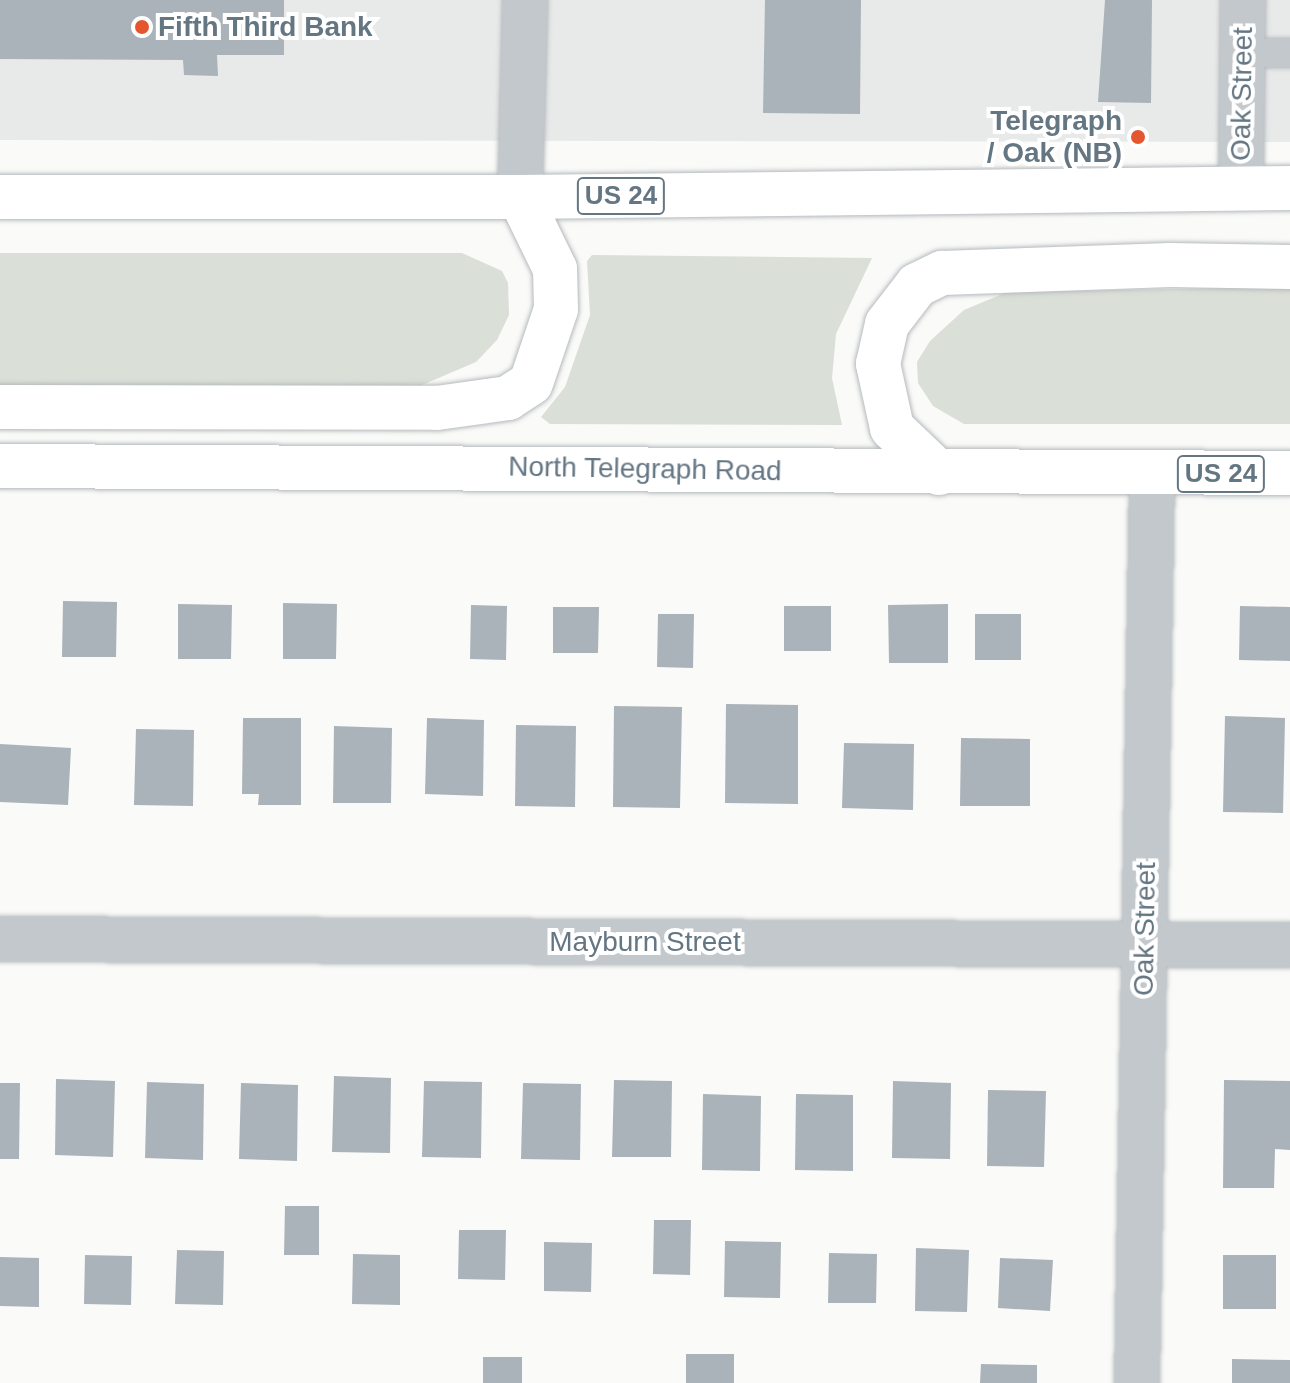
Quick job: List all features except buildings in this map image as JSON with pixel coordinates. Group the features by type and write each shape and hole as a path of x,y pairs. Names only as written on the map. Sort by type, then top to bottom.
{"main road":[{"name":"US 24","path":"0,197 520,197 1290,188"},
{"path":"0,407 437,408 508,398 531,383 556,309 555,269 520,197"},
{"path":"939,473 892,428 878,364 887,324 917,285 942,273 1170,265 1290,267"},
{"name":"North Telegraph Road","path":"0,466 1152,475 1290,473"}],"street":[{"path":"520,197 525,0"},
{"name":"Oak Street","path":"1241,187 1243,0"},
{"name":"Oak Street","path":"1137,1383 1152,475"},
{"name":"Mayburn Street","path":"0,939 1290,945"}],"lane":[{"path":"1243,53 1290,53"}],"shaded area":[{"path":"0,0 1290,0 1290,142 0,140"},
{"path":"0,253 462,253 502,271 508,283 509,315 497,340 476,362 408,391 0,392"},
{"path":"592,255 872,258 836,334 832,378 842,425 550,424 541,417 565,387 590,315 587,261"},
{"path":"1290,287 1290,424 964,424 933,406 918,383 917,362 930,341 964,310 1007,292"}],"place":[{"name":"Fifth Third Bank","path":"142,27"},
{"name":"Telegraph / Oak (NB)","path":"1138,137"}]}
